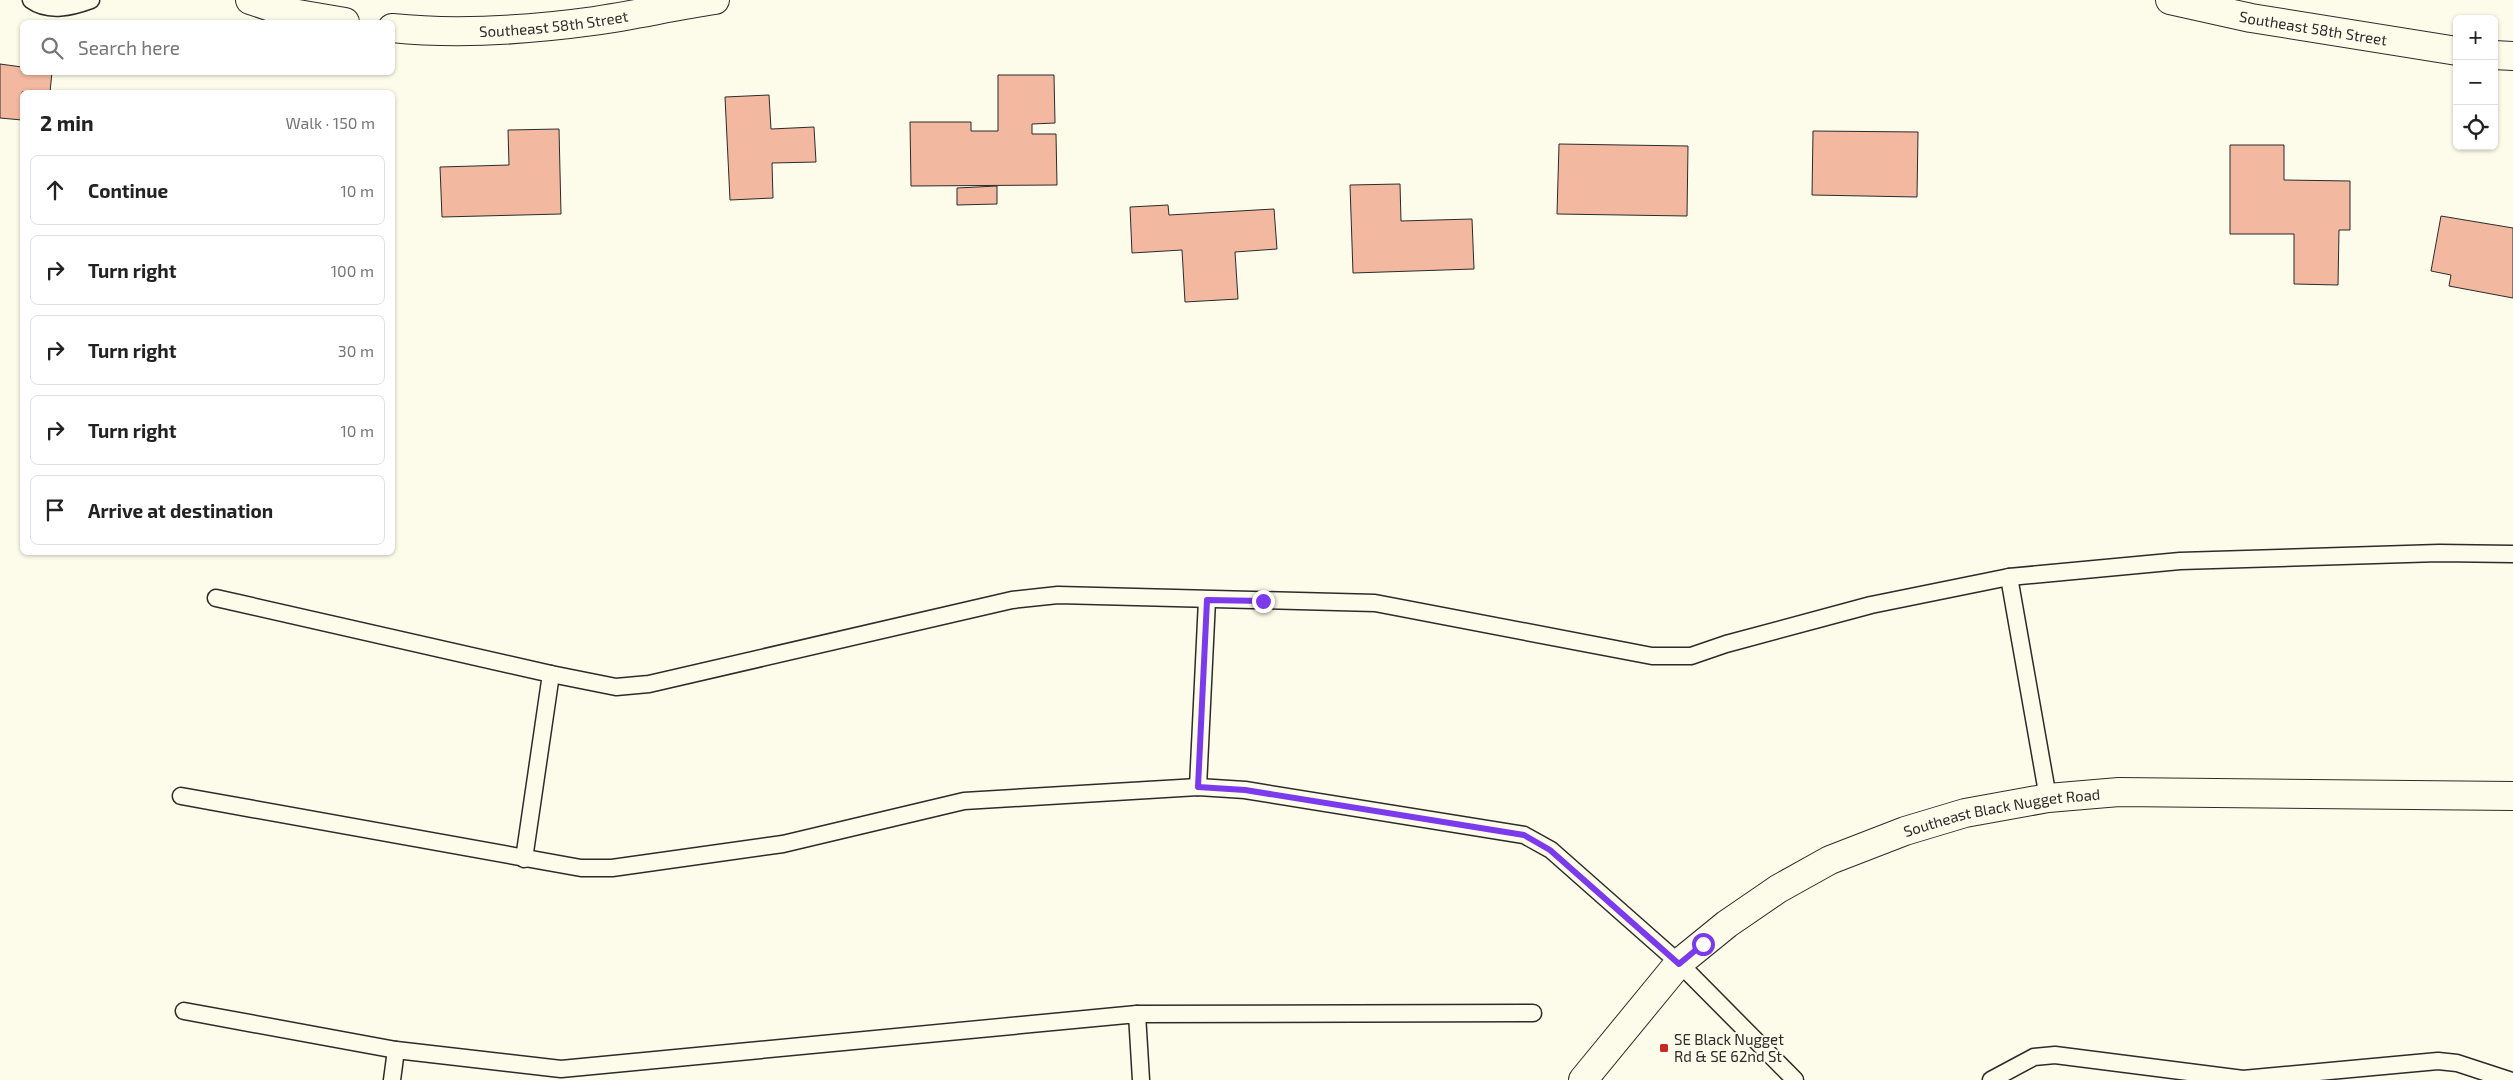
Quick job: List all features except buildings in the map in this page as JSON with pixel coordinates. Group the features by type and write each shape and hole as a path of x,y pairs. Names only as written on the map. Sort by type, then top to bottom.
{"street":[{"path":"250,0 286,12 333,20"},
{"name":"Southeast 58th Street","path":"395,28 420,31 498,31 596,21 715,0"},
{"name":"Southeast 58th Street","path":"2170,0 2250,18 2453,50"},
{"path":"2498,55 2513,56"},
{"name":"Southeast Black Nugget Road","path":"1583,1080 1679,964 1727,924 1778,889 1830,860 1905,831 1965,813 2048,798 2120,792 2513,796"}],"lane":[{"path":"31,0 38,5 69,8 91,0"},
{"path":"216,598 616,687 649,684 1012,600 1058,595 1375,604 1652,656 1691,656 1726,644 1871,605 2009,577 2180,561 2439,553 2513,554"},
{"path":"2009,577 2048,798"},
{"path":"1198,787 1207,600"},
{"path":"524,858 551,674"},
{"path":"181,796 581,868 612,868 783,844 964,802 1198,787 1245,790 1524,835 1550,850 1679,964 1795,1080"},
{"path":"184,1011 396,1050 561,1069 1138,1014 1533,1013"},
{"path":"1138,1014 1141,1080"},
{"path":"392,1080 396,1050"},
{"path":"1991,1080 2034,1057 2055,1055 2243,1080 2438,1061 2457,1063 2509,1080"}],"place":[{"name":"SE Black Nugget Rd & SE 62nd St","path":"1664,1048"}],"route":[{"path":"1263,601 1207,600 1198,787 1245,790 1524,835 1550,850 1679,964 1703,944"}]}
